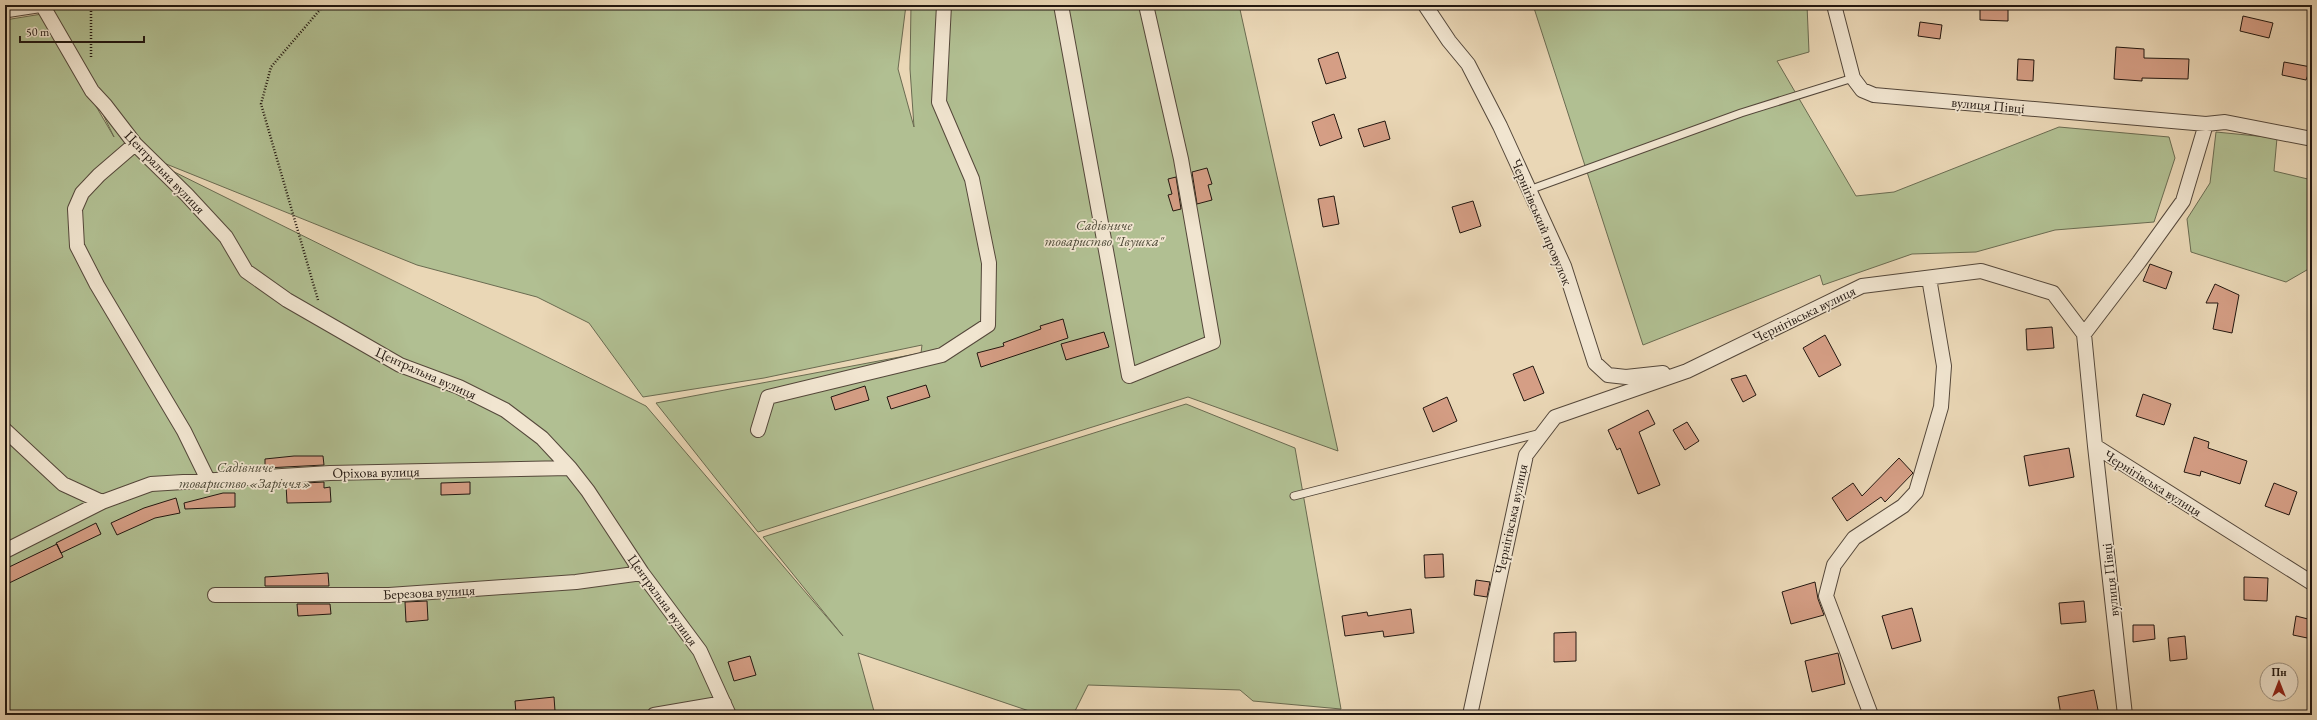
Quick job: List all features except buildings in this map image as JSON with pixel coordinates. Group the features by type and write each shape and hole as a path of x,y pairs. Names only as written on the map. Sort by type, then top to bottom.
{"street":[{"path":"758,430 768,397 942,355 988,325 989,263 972,179 940,102 944,5"},
{"path":"1061,5 1130,376 1213,342 1181,159 1146,5"},
{"name":"Чернігівський провулок","path":"1425,5 1449,41 1468,64 1529,190 1564,266 1595,363 1608,375 1626,377 1686,371"},
{"name":"вулиця Півці","path":"1834,5 1853,78 1862,90 1874,95 2206,124 2225,122 2312,139"},
{"name":"Центральна вулиця","path":"44,8 92,91 105,105 135,144 226,236 246,271 287,300 400,365 459,387 505,410 542,438 570,468 642,573 700,650 727,709"},
{"path":"2084,334 2140,262 2183,201 2206,124"},
{"path":"135,144 99,174 82,193 76,209 77,246 97,285 184,431 208,480"},
{"name":"Чернігівська вулиця","path":"1470,715 1526,455 1546,432 1555,417 1686,371 1862,286 1981,272 2053,293 2084,334 2095,446 2312,583"},
{"path":"1871,715 1826,596 1834,565 1854,538 1903,506 1916,492 1941,407 1944,366 1928,278"},
{"path":"5,430 18,444 63,484 102,502"},
{"name":"вулиця Півці","path":"2095,446 2125,715"},
{"name":"Оріхова вулиця","path":"5,551 102,502 151,484 330,473 570,468"},
{"name":"Березова вулиця","path":"215,595 396,595 576,582 642,573"},
{"path":"654,715 727,709"}],"lane":[{"path":"5,14 44,8"},
{"path":"1529,190 1741,112 1853,78"},
{"path":"1294,496 1546,432"}],"path":[{"path":"91,5 91,60"},
{"path":"324,5 271,67 261,104 324,322"}],"green space":[{"path":"50,5 906,5 898,69 914,127 910,69 911,5 1239,5 1338,451 1188,397 758,532 656,403 921,353 922,345 764,378 643,397 589,323 537,297 417,265 124,147 646,406 843,636 763,537 1186,404 1295,448 1341,709 1253,701 1240,690 1088,685 1073,715 1041,715 858,653 875,715 5,715 5,20 42,14 114,137"},
{"path":"1533,5 1807,5 1809,52 1777,61 1856,196 1894,192 2059,127 2169,137 2175,158 2154,222 2055,230 1976,252 1912,254 1823,285 1820,275 1643,345"},
{"path":"2216,132 2277,138 2274,171 2312,180 2312,267 2286,282 2191,252 2187,219 2210,183"}],"park label":[{"name":"Садівниче товариство \"Івушка\"","path":"1104,234"},
{"name":"Садівниче товариство «Заріччя»","path":"245,476"}]}
